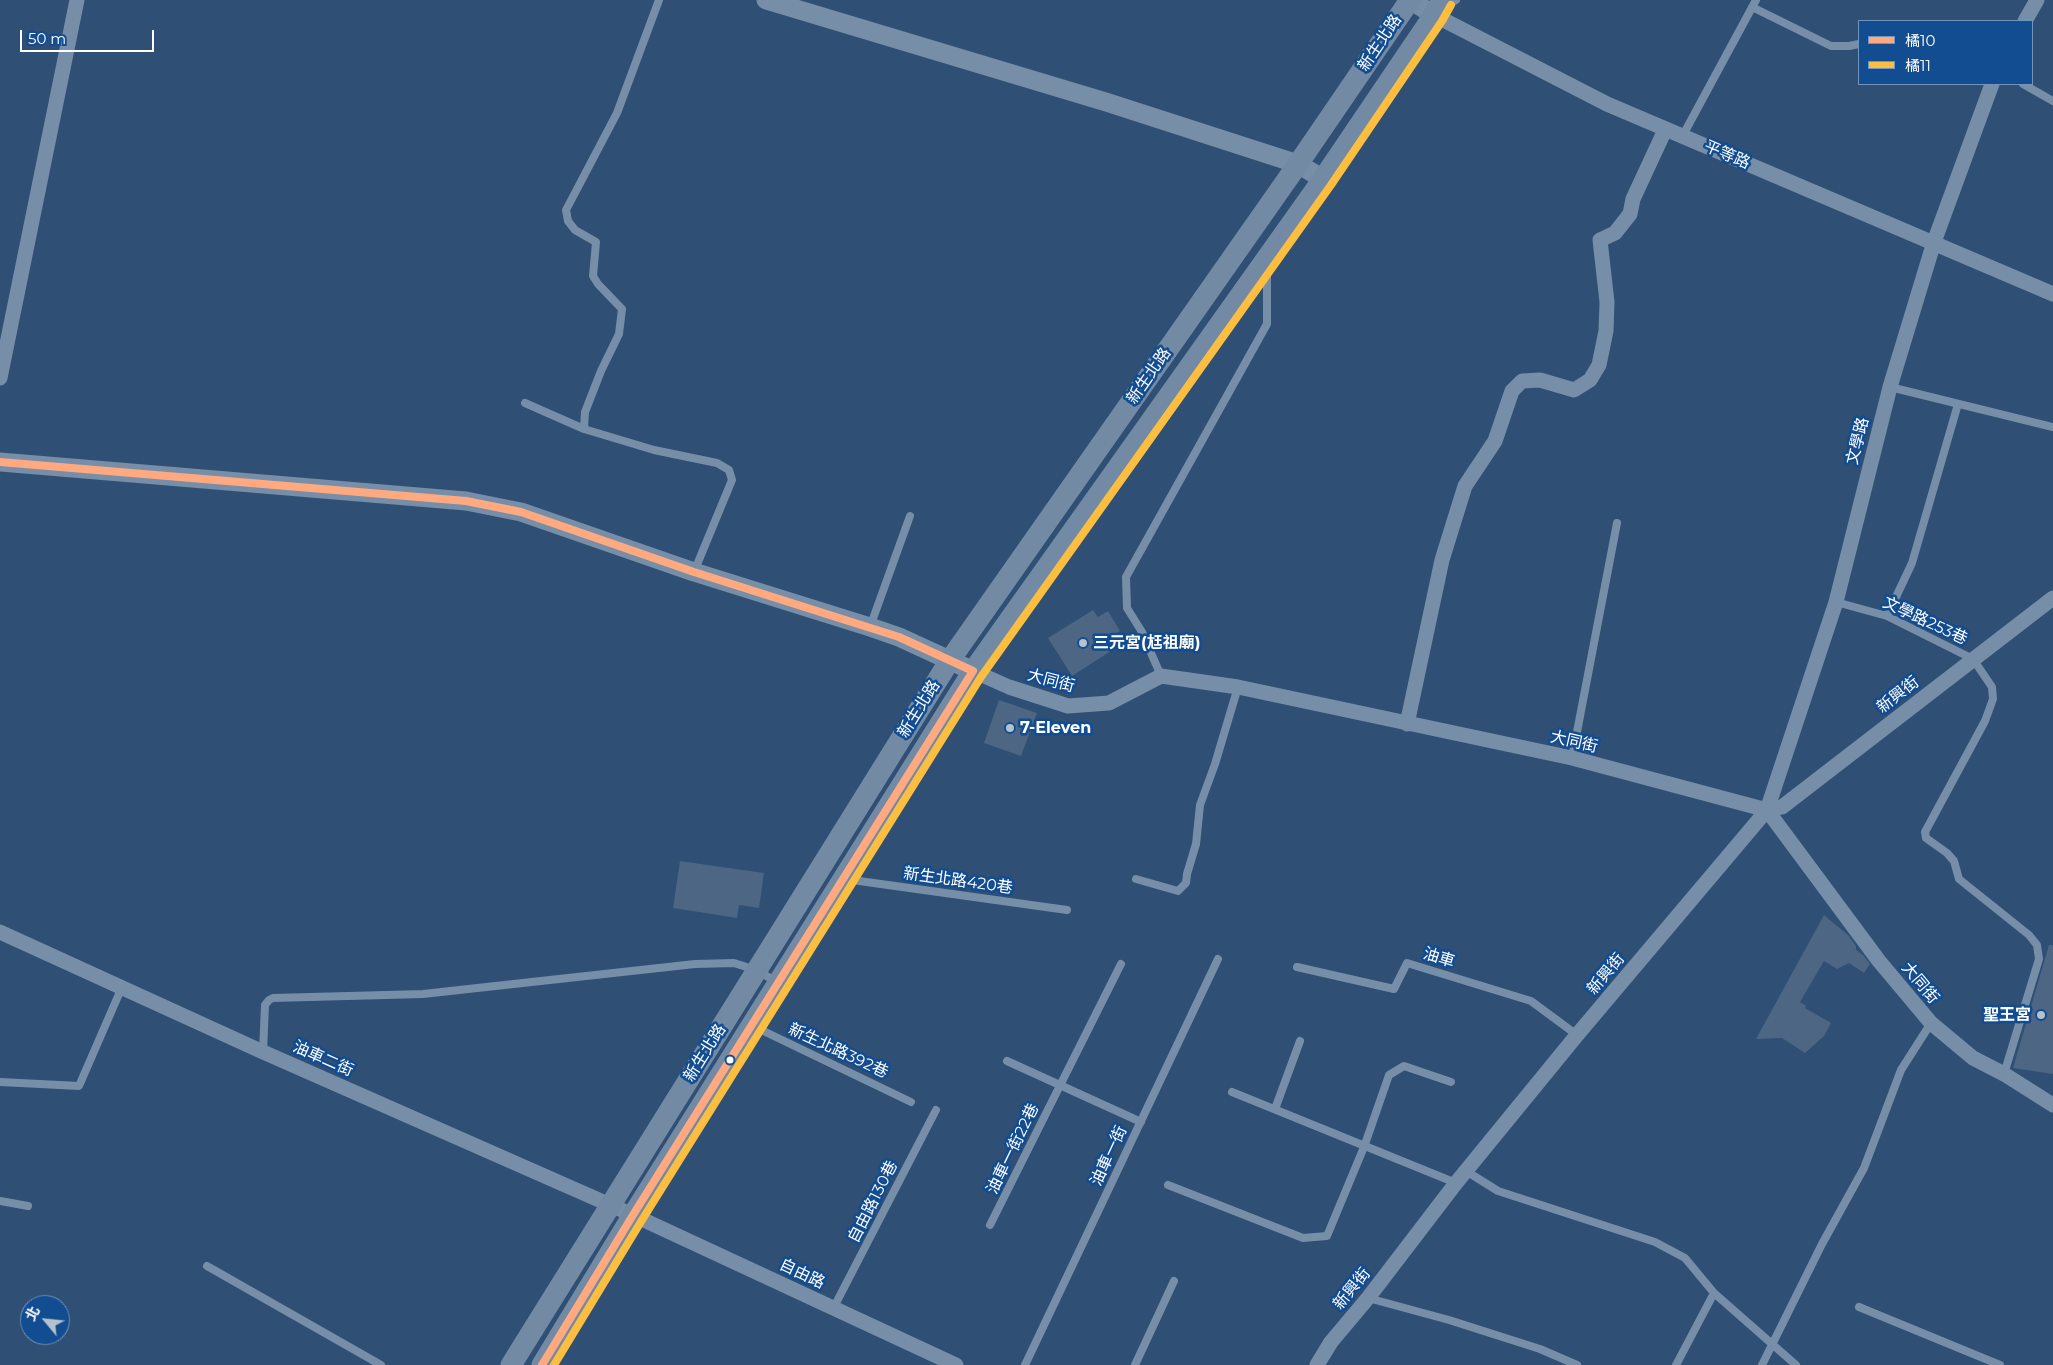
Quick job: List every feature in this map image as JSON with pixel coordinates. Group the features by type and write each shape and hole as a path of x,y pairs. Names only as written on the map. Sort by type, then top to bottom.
{"main road":[{"name":"新生北路","path":"511,1365 950,660 1298,164 1410,0"},
{"name":"新生北路","path":"542,1365 973,671 1323,179 1438,7"}],"street":[{"path":"0,378 78,0"},
{"path":"766,0 1106,102 1298,164 1323,179"},
{"name":"平等路","path":"1410,0 1438,7 1607,104 2053,294"},
{"path":"2026,20 2037,0"},
{"name":"文學路","path":"1767,810 1836,602 1890,387 1934,242 1992,85"},
{"path":"1406,724 1442,560 1465,486 1495,441 1512,391 1522,381 1540,380 1574,390 1590,380 1599,365 1606,331 1607,302 1600,240 1614,233 1630,214 1633,199 1665,130"},
{"path":"0,462 466,501 521,512 694,572 870,627 973,671"},
{"name":"新興街","path":"1317,1365 1331,1342 1368,1298 1461,1177 1577,1035 1767,810 1782,807 2053,598"},
{"name":"大同街","path":"973,671 1009,687 1068,706 1109,703 1161,676 1238,687 1572,758 1767,810 1879,961 1931,1023 1973,1058 2050,1100"},
{"name":"油車二街","path":"0,932 263,1052 634,1215"},
{"name":"自由路","path":"634,1215 956,1365"}],"lane":[{"path":"584,429 585,412 601,371 619,334 622,309 598,284 593,276 596,242 575,230 568,221 566,210 617,113 659,0"},
{"path":"1438,7 1456,0"},
{"path":"1682,136 1754,4 1831,46 1858,44"},
{"path":"2025,85 2053,101"},
{"path":"1161,676 1142,632 1127,608 1126,577 1267,324 1267,258"},
{"path":"1890,387 2053,427"},
{"path":"525,403 584,429 654,450 717,463 729,470 732,480 694,572"},
{"path":"1887,616 1912,564 1958,404"},
{"path":"870,627 910,516"},
{"path":"1572,758 1618,523"},
{"name":"文學路253巷","path":"1836,602 1887,616 1973,659"},
{"path":"1973,659 1992,687 1993,699 1985,721 1925,832 1926,838 1947,853 1954,861 1959,879 2029,935 2036,945 2039,959 2004,1074"},
{"path":"1136,879 1178,891 1186,883 1196,844 1200,805 1215,764 1238,687"},
{"name":"新生北路420巷","path":"845,879 1067,910"},
{"name":"油車一街","path":"1025,1365 1218,959"},
{"path":"263,1052 265,1005 273,998 423,994 695,964 734,963 756,970 779,983"},
{"name":"油車","path":"1297,968 1394,989 1407,963 1530,1001 1577,1035"},
{"name":"油車一街22巷","path":"990,1225 1120,964"},
{"path":"0,1082 78,1086 122,987"},
{"path":"1762,1365 1822,1244 1864,1168 1901,1070 1931,1023"},
{"name":"新生北路392巷","path":"752,1026 911,1102"},
{"path":"1275,1109 1300,1041"},
{"path":"1007,1061 1141,1122"},
{"path":"1168,1185 1302,1238 1327,1236 1364,1147 1389,1076 1404,1066 1452,1082"},
{"path":"1232,1092 1364,1147 1461,1177 1498,1191 1655,1242 1685,1258 1714,1293 1796,1365"},
{"name":"自由路130巷","path":"834,1307 936,1110"},
{"path":"0,1201 28,1206"},
{"path":"207,1266 381,1365"},
{"path":"1135,1365 1174,1281"},
{"path":"1676,1365 1714,1293"},
{"path":"1368,1298 1458,1323 1540,1350 1578,1365"},
{"path":"1859,1307 2000,1365"}],"building":[{"name":"三元宮(尪祖廟)","path":"1093,610 1098,617 1108,611 1120,631 1111,637 1117,647 1072,676 1048,638"},
{"name":"7-Eleven","path":"999,700 1037,713 1021,756 984,743"},
{"path":"680,861 764,873 759,908 739,905 737,918 673,908"},
{"path":"1824,915 1849,936 1856,946 1856,950 1870,964 1864,973 1849,963 1837,969 1824,961 1800,1002 1806,1006 1805,1008 1831,1023 1824,1036 1805,1053 1782,1038 1756,1039"},
{"name":"聖王宮","path":"2049,945 2053,945 2053,1074 2013,1068"}],"transit line":[{"name":"橘11","path":"554,1365 642,1220 981,677 1331,185 1451,5"},
{"name":"橘10","path":"0,462 466,501 521,512 694,572 899,637 973,671 633,1215 542,1365"}],"place":[{"name":"三元宮(尪祖廟)","path":"1083,643"},
{"name":"7-Eleven","path":"1010,728"},
{"name":"聖王宮","path":"2041,1015"}]}
